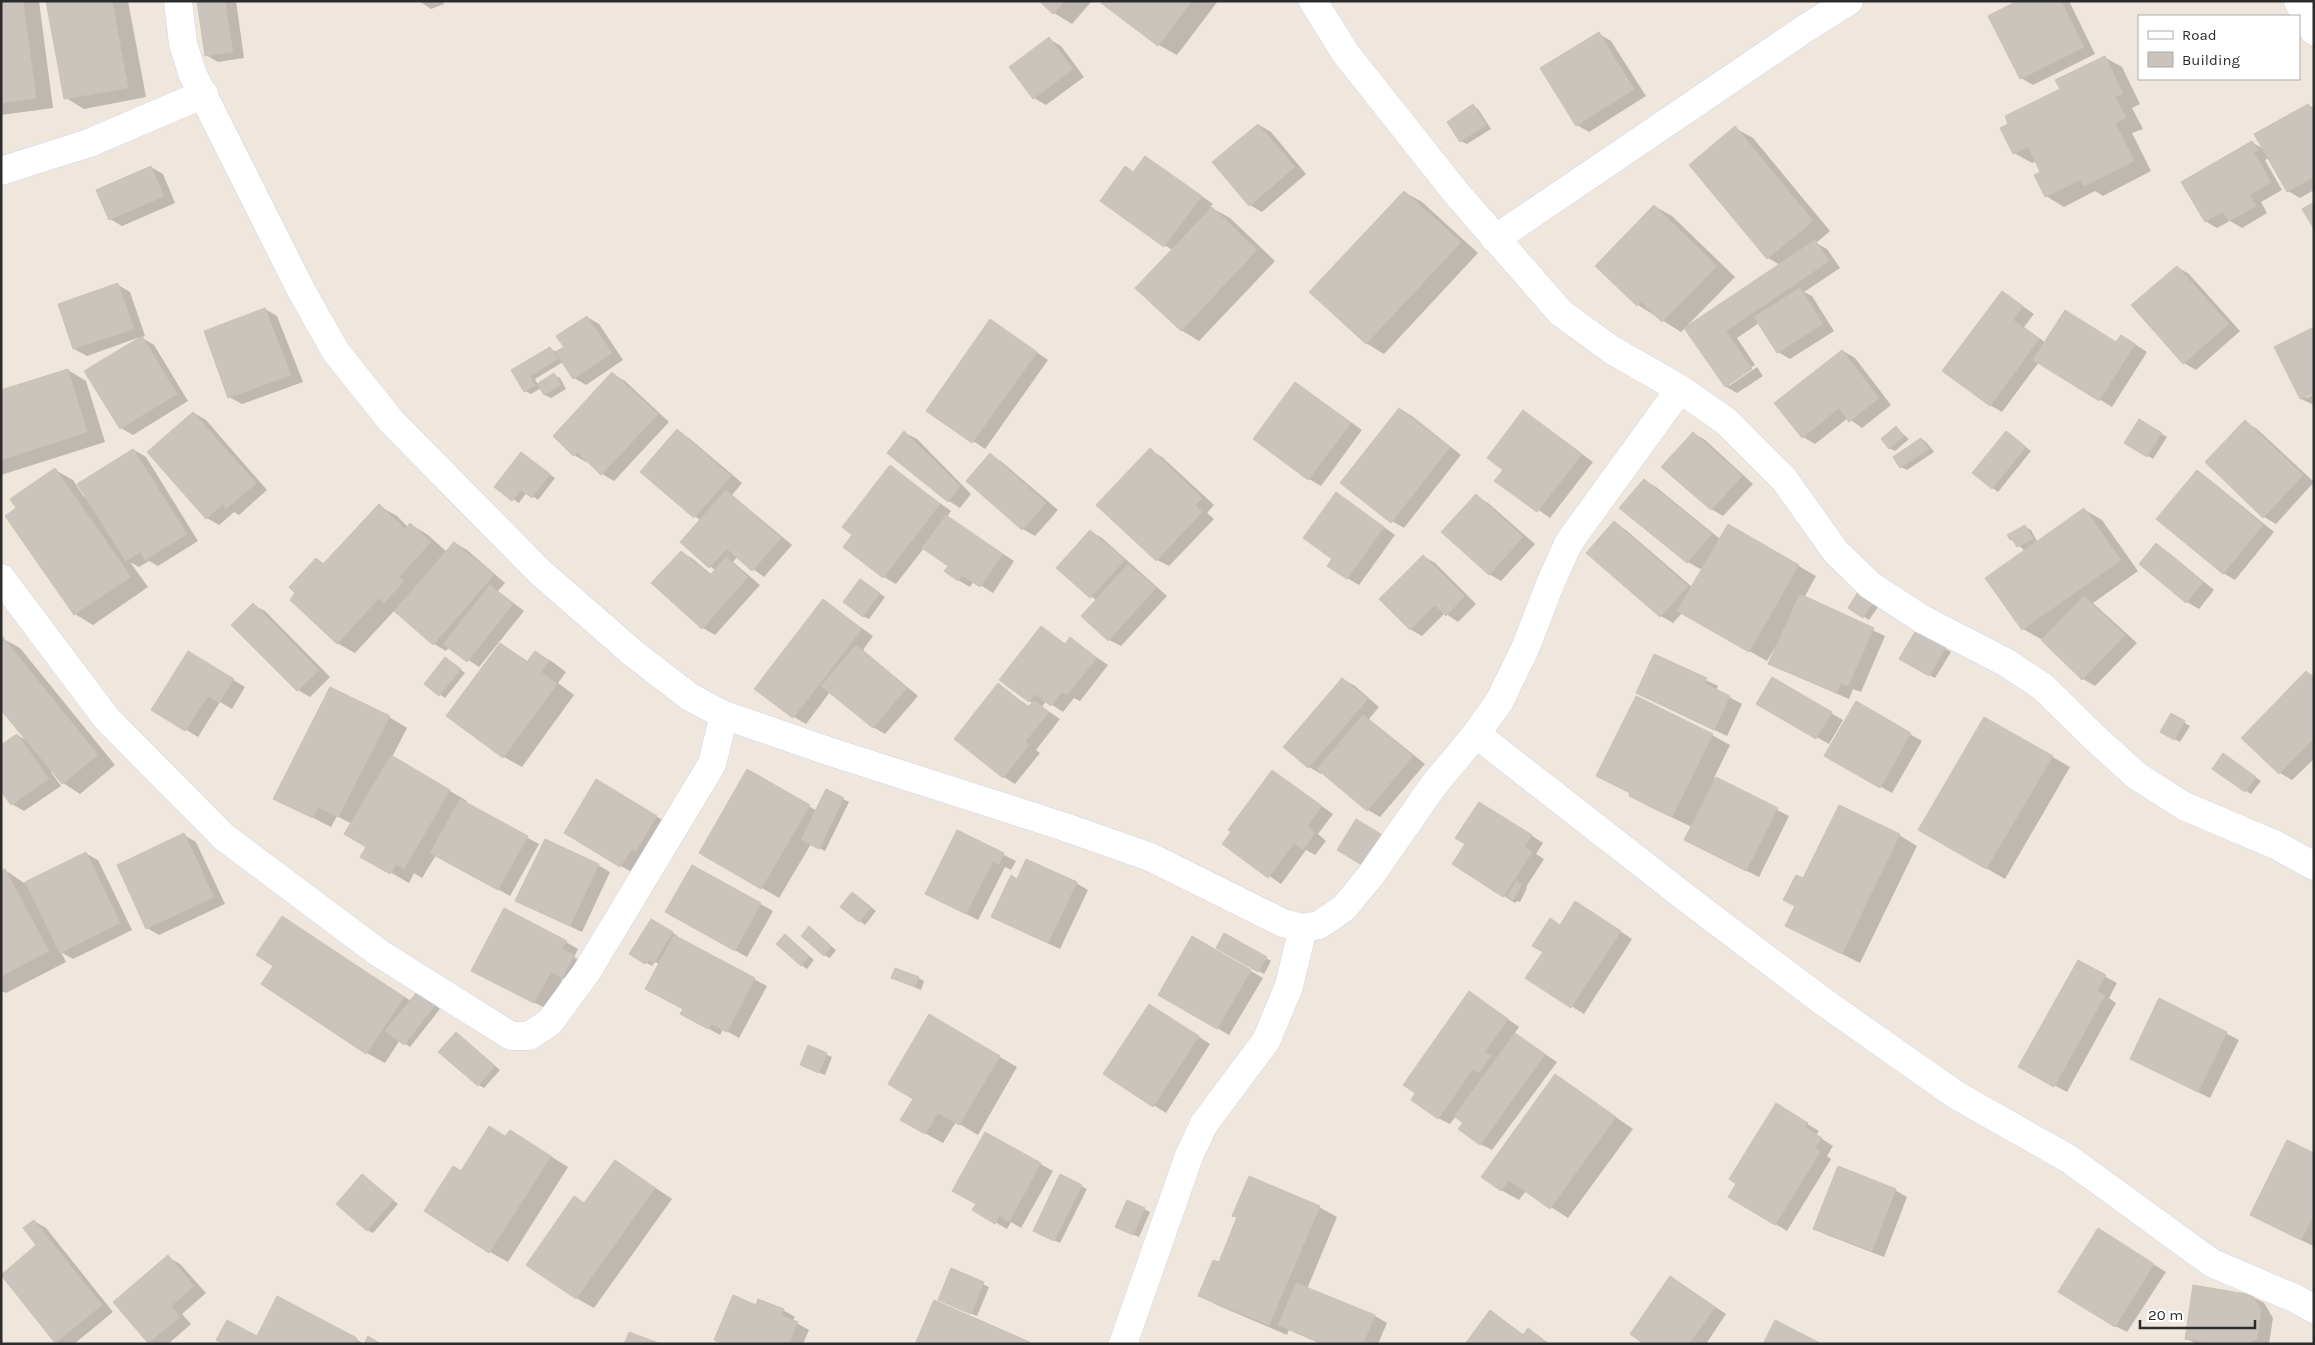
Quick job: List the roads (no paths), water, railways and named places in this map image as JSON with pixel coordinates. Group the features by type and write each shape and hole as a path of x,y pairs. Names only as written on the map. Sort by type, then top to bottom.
{"street":[{"path":"178,1 183,44 193,75 302,292 336,352 392,422 547,578 634,654 690,697 724,715 828,751 1062,826 1150,858 1283,923 1304,928 1319,925 1344,908 1371,875 1433,786 1476,734 1499,702 1525,649 1568,542 1680,389"},
{"path":"1313,1 1346,54 1458,195 1561,313 1612,350 1680,389 1727,422 1784,479 1836,552 1870,585 1922,619 2007,663 2044,688 2137,776 2184,806 2276,845 2314,866"},
{"path":"1495,239 1803,30 1849,1"},
{"path":"2298,1 2314,31"},
{"path":"1,171 89,143 204,94"},
{"path":"1,578 107,719 224,837 379,953 511,1036 529,1036 550,1022 586,973 712,764 724,715"},
{"path":"1476,734 1690,901 1821,1000 1956,1095 2069,1159 2212,1263 2294,1298 2314,1309"},
{"path":"1123,1344 1189,1156 1204,1124 1266,1041 1289,986 1304,928"}]}
